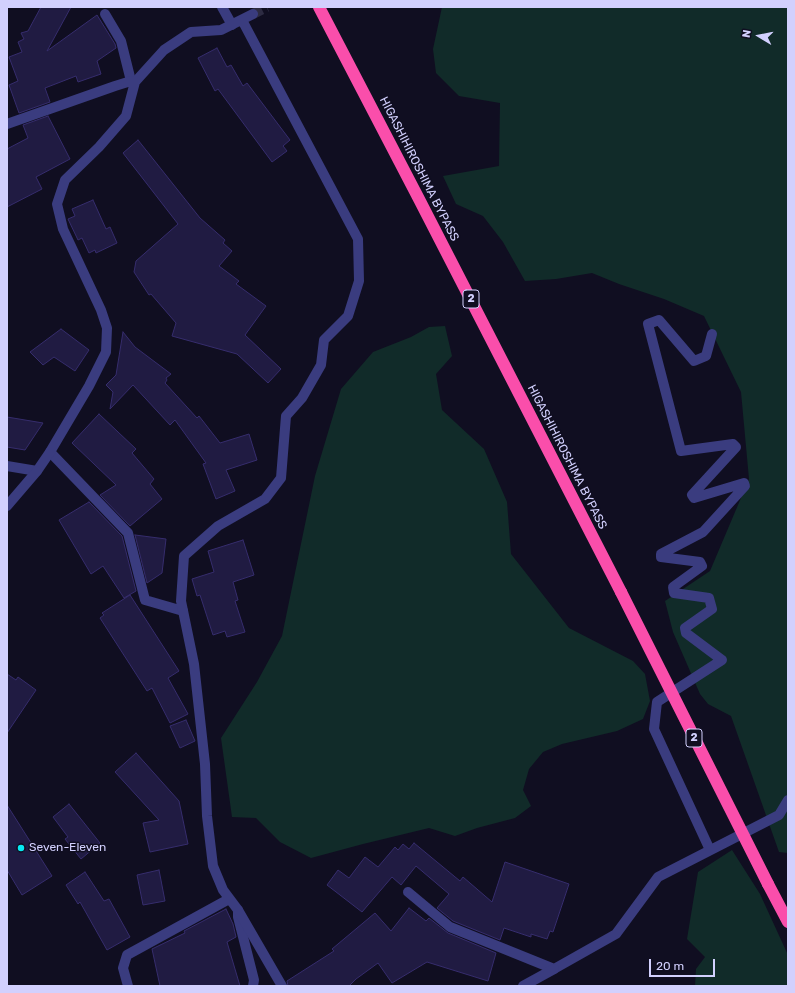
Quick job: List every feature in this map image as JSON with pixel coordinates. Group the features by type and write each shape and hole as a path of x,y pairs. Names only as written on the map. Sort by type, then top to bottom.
{"highway":[{"name":"HIGASHIHIROSHIMA BYPASS","path":"319,7 424,208 788,922"}],"street":[{"path":"222,7 232,25"},
{"path":"7,506 37,471 50,452 89,386 106,352 107,328 101,310 63,229 57,204 65,180 104,142 126,116 133,82 121,41 105,14"},
{"path":"7,124 115,86 133,82 164,50 191,32 221,30 252,14"},
{"path":"242,20 358,239 359,281 348,316 324,340 321,365 302,398 286,416 281,478 265,499 218,526 184,556 181,601 194,664 205,764 210,853 213,866 223,890 238,910 282,986"},
{"path":"710,850 654,729 657,702 722,660 686,632 685,628 712,609 709,598 674,593 673,587 702,566 700,562 661,557 660,554 703,532 745,486 744,483 694,498 692,495 736,447 733,444 681,451 648,324 659,320 694,361 706,356 712,334"},
{"path":"50,452 128,533 145,600 182,611"},
{"path":"7,466 37,471"},
{"path":"523,986 616,934 658,877 779,815 788,800"},
{"path":"408,892 450,927 554,969"},
{"path":"128,986 122,968 127,955 229,899"},
{"path":"238,910 238,917 254,980 253,986"}],"green space":[{"path":"442,7 788,7 788,853 779,852 731,716 708,704 700,694 673,632 665,601 710,571 749,479 741,392 704,316 664,299 592,273 556,279 525,281 503,242 483,216 456,204 443,176 499,166 500,103 459,96 436,73 433,49"},
{"path":"445,326 452,356 436,374 442,410 484,449 507,502 511,554 569,628 633,661 645,674 650,701 643,719 617,731 562,744 543,752 529,769 523,790 531,806 515,818 477,828 455,836 429,828 311,858 280,842 256,818 232,817 221,738 257,682 282,636 315,476 341,389 373,352 411,337 429,327"},
{"path":"732,850 760,894 788,955 788,986 695,986 696,969 705,957 687,939 698,872"}],"building":[{"path":"41,7 71,7 47,51 97,15 116,48 97,61 101,74 78,82 76,76 45,88 50,102 19,113 9,85 18,81 9,57 22,52 18,42 24,39 21,33 28,31"},
{"path":"217,48 227,67 231,65 243,86 247,83 290,140 283,146 287,151 272,162 218,89 215,91 198,58"},
{"path":"48,116 70,159 36,177 42,189 7,207 7,149 28,138 23,125"},
{"path":"138,140 200,218 225,240 223,243 232,251 219,266 239,281 236,284 266,306 245,335 281,369 268,383 237,354 172,336 176,323 151,294 149,295 134,272 136,261 178,224 123,153"},
{"path":"93,200 106,229 110,227 117,243 96,253 95,250 89,253 82,238 78,240 68,219 75,216 72,209"},
{"path":"61,329 89,350 75,371 54,357 43,365 30,352"},
{"path":"123,332 135,347 171,374 166,378 167,380 165,383 197,418 199,416 220,443 249,434 257,460 226,470 235,491 216,499 203,464 206,463 175,420 170,425 133,385 110,409 113,392 106,385 116,375"},
{"path":"99,414 136,449 132,453 154,479 150,484 162,499 130,526 100,495 116,485 72,443"},
{"path":"7,417 43,423 25,450 7,447"},
{"path":"89,502 122,536 136,591 124,598 103,566 91,574 59,520"},
{"path":"135,535 166,539 162,573 147,583"},
{"path":"243,540 254,575 233,582 238,600 235,601 245,632 227,637 225,631 213,635 200,595 197,596 192,579 214,572 208,551"},
{"path":"130,595 179,671 168,678 188,714 170,723 152,688 147,691 100,618 104,615 102,613"},
{"path":"7,674 16,680 18,677 36,690 7,733"},
{"path":"186,720 195,741 180,748 170,726"},
{"path":"136,753 179,801 188,844 150,852 143,823 159,820 115,772"},
{"path":"69,804 100,843 81,859 65,839 68,837 53,817"},
{"name":"Seven-Eleven","path":"7,805 52,876 22,895 7,870"},
{"path":"414,843 460,881 463,877 492,902 505,862 569,884 553,932 550,931 547,939 531,934 531,937 504,928 500,940 453,921 437,908 449,894 416,866 401,885 392,877 362,912 327,885 338,870 349,878 365,857 378,867 395,847 398,850 403,844 409,849"},
{"path":"159,870 165,901 143,905 137,875"},
{"path":"85,872 104,901 109,899 130,937 107,950 80,902 78,904 66,885"},
{"path":"409,908 426,921 429,918 448,933 496,953 488,981 427,962 392,983 378,963 349,986 288,986 287,981 334,951 332,949 375,913 391,931"},
{"path":"226,909 233,924 236,937 227,942 240,986 160,986 152,949 185,933 184,931"}],"tunnel":[{"path":"253,14 267,7"}],"place":[{"name":"Seven-Eleven","path":"21,848"}]}
